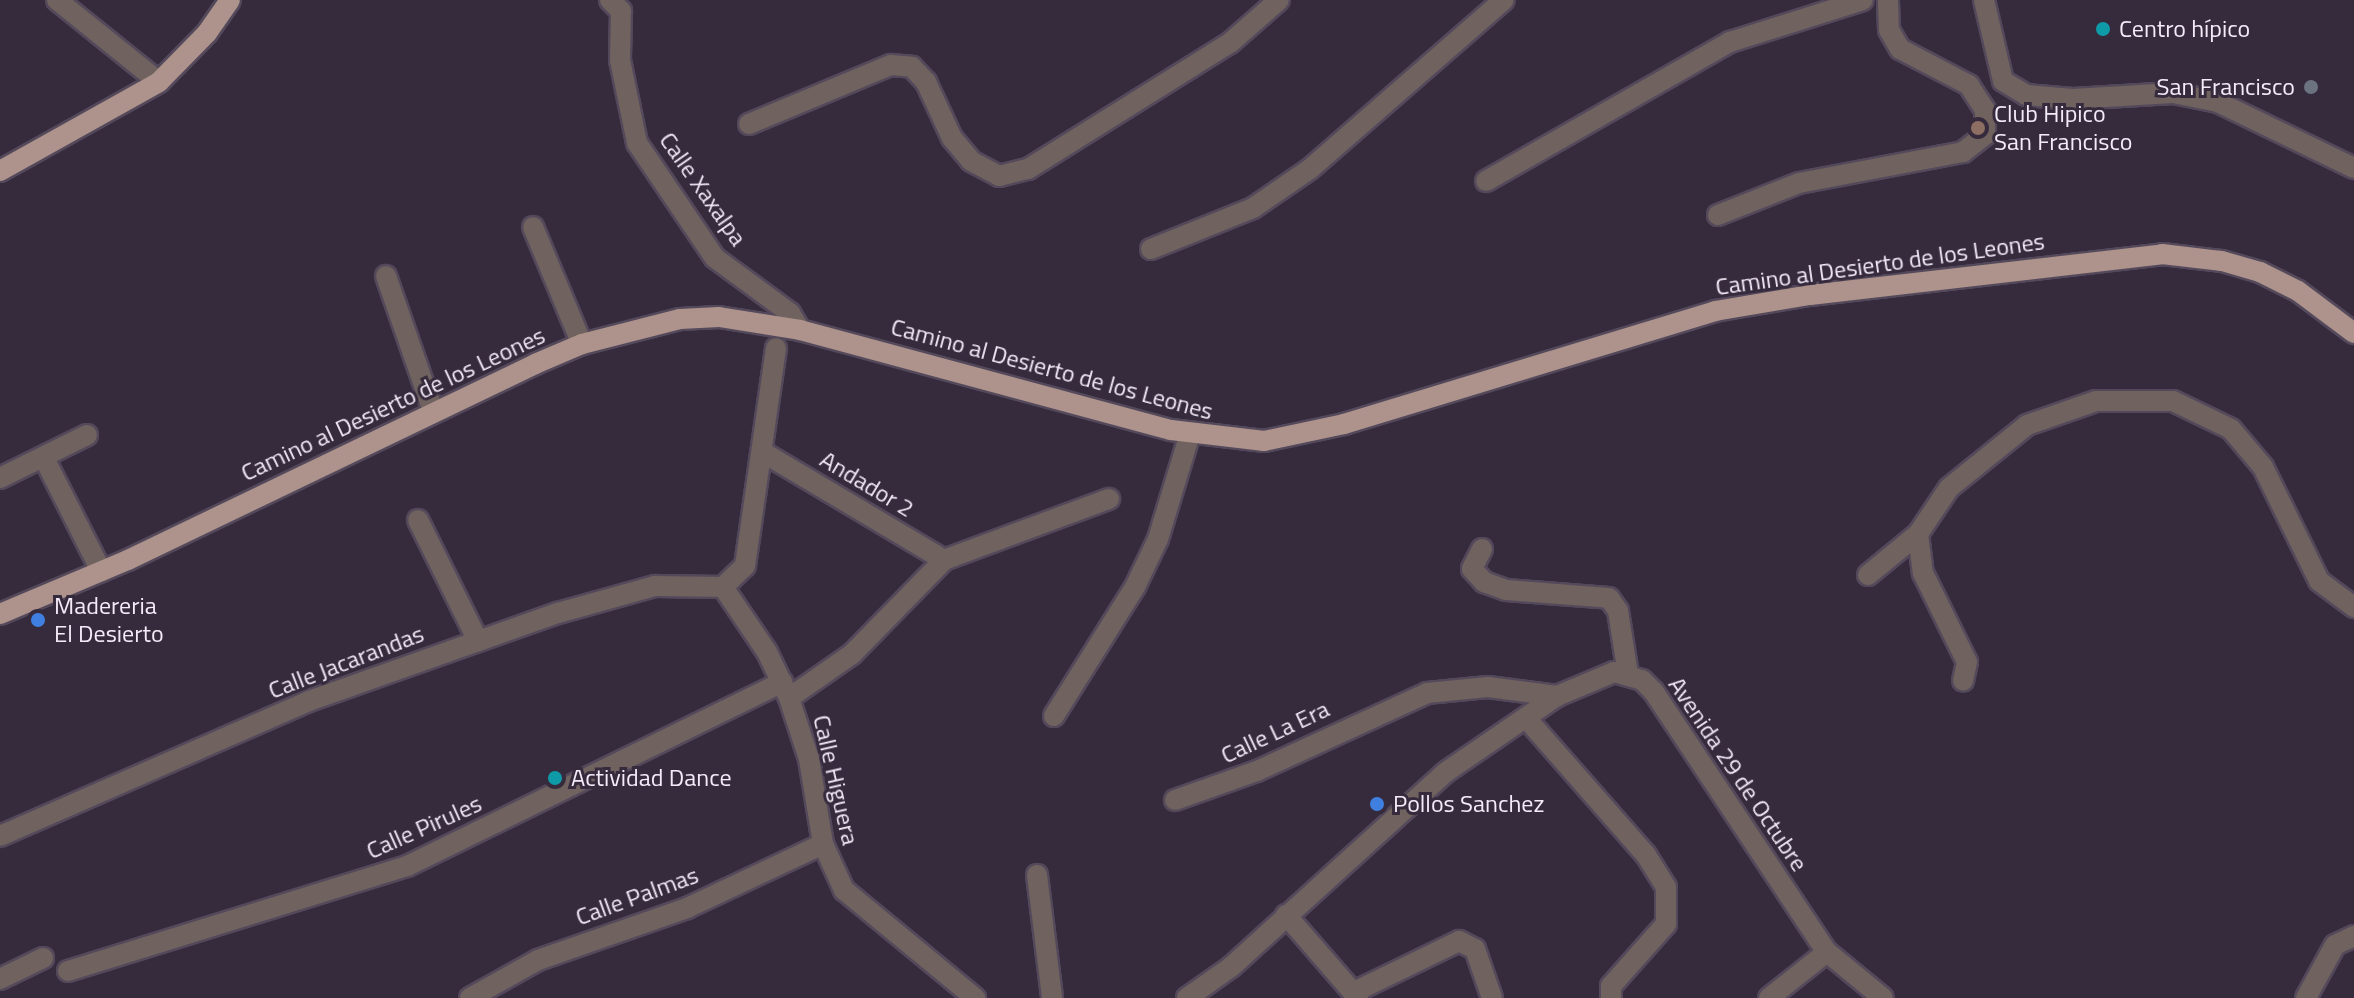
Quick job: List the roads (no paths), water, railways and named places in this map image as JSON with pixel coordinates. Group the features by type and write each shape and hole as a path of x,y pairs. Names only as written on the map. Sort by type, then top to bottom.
{"main road":[{"path":"0,171 159,82 207,33 230,0"},
{"name":"Camino al Desierto de los Leones","path":"0,614 101,571 433,411 582,344 694,318 800,330 1190,434 1264,441 1344,424 1715,311 1810,295 2162,254 2222,261 2260,272 2298,291 2354,333"}],"street":[{"path":"57,0 159,82"},
{"path":"749,124 903,65 926,82 952,138 971,161 999,176 1028,169 1230,43 1279,0"},
{"path":"1151,249 1253,208 1310,169 1504,0"},
{"path":"1486,181 1730,42 1863,0"},
{"path":"1718,215 1799,183 1963,152 1985,135 1985,110 1969,85 1900,49 1889,30 1888,0"},
{"path":"1984,0 2003,81 2026,95 2073,99 2173,93 2218,102 2354,168"},
{"name":"Calle Xaxalpa","path":"617,1 622,27 620,60 637,143 715,258 790,313 800,330"},
{"path":"533,227 582,344"},
{"path":"386,276 433,411"},
{"path":"723,587 745,566 764,453 776,348"},
{"path":"1868,575 1918,534 1949,488 2027,425 2096,401 2173,401 2231,429 2263,467 2319,581 2354,607"},
{"path":"1054,716 1135,587 1158,539 1190,434"},
{"path":"0,478 87,435"},
{"name":"Andador 2","path":"764,453 944,560"},
{"path":"44,458 101,571"},
{"path":"944,560 1109,499"},
{"path":"418,520 478,641"},
{"path":"1918,534 1923,573 1967,662 1963,681"},
{"path":"1187,998 1231,967 1446,772 1557,696 1601,673 1628,674 1618,611 1609,598 1506,590 1484,582 1472,569 1482,549"},
{"name":"Calle Pirules","path":"68,971 407,866 785,690 852,654 944,560"},
{"name":"Calle Jacarandas","path":"0,836 309,701 478,641 655,586 723,587"},
{"name":"Calle Higuera","path":"723,587 785,690 809,759 823,844 844,890 975,998"},
{"name":"Avenida 29 de Octubre","path":"1628,674 1642,680 1678,723 1827,952 1883,998"},
{"name":"Calle La Era","path":"1175,800 1257,771 1394,705 1427,693 1488,687 1557,696"},
{"path":"1526,718 1646,855 1666,887 1666,924 1611,986 1611,998"},
{"name":"Calle Palmas","path":"470,998 538,960 687,908 823,844"},
{"path":"1037,875 1052,998"},
{"path":"1286,915 1356,995 1459,941 1475,949 1492,998"},
{"path":"2306,998 2335,945 2354,936"},
{"path":"1769,998 1827,952"},
{"path":"0,979 43,958"}],"place":[{"name":"Centro hípico","path":"2103,29"},
{"name":"San Francisco","path":"2311,87"},
{"name":"Club Hipico San Francisco","path":"1978,128"},
{"name":"Madereria El Desierto","path":"38,620"},
{"name":"Actividad Dance","path":"555,778"},
{"name":"Pollos Sanchez","path":"1377,804"}]}
